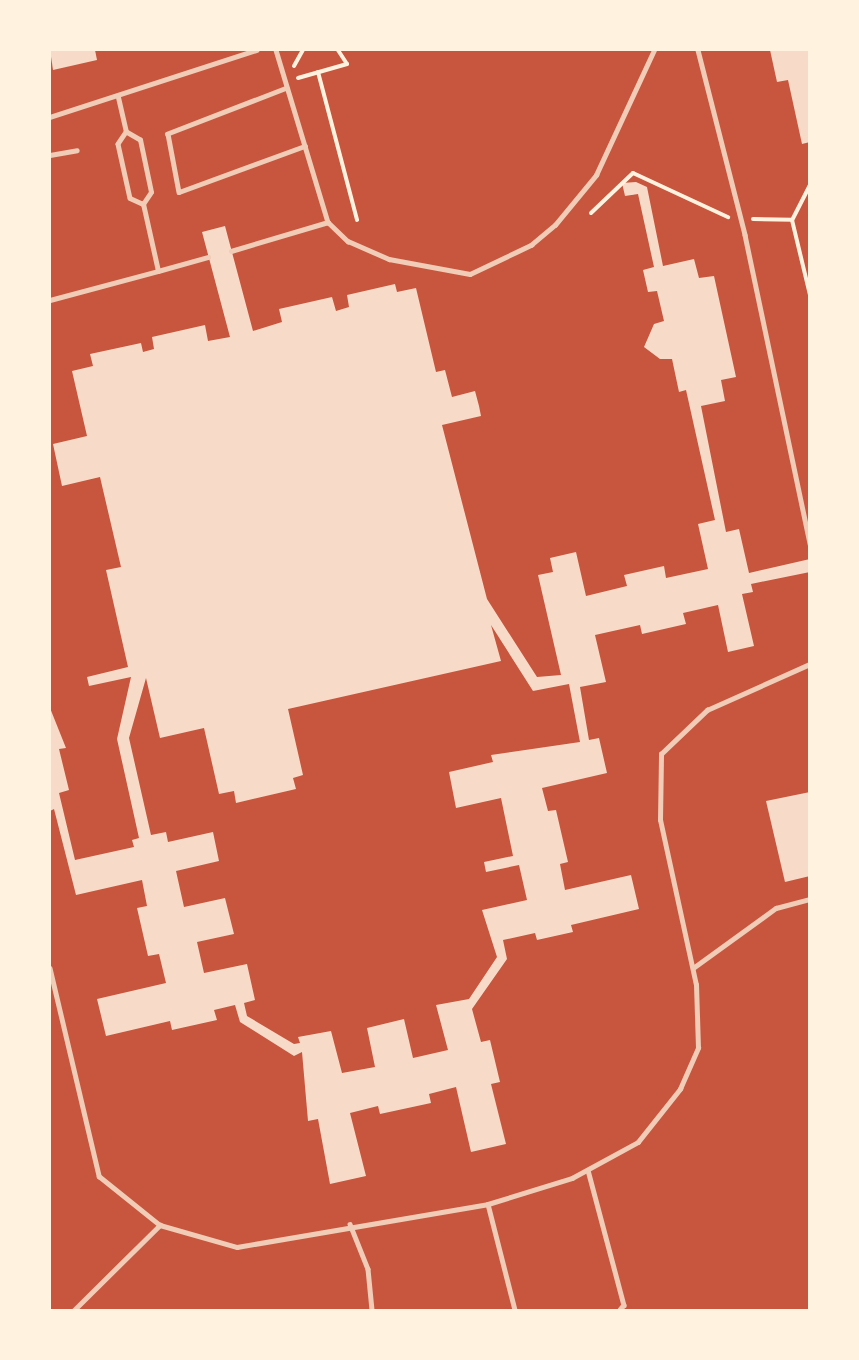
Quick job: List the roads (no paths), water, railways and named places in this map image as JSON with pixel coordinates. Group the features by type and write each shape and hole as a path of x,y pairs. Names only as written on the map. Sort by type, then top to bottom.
{"lane":[{"path":"50,117 118,98 256,50"},
{"path":"276,50 328,222 348,241 389,259 470,274 513,255 555,225 596,175 654,50"},
{"path":"698,50 741,218 809,543"},
{"path":"287,88 168,134 179,192 305,146"},
{"path":"118,98 126,132 118,144 130,198 143,204"},
{"path":"126,132 141,140 151,192 143,204 158,271"},
{"path":"50,155 77,150"},
{"path":"231,251 328,222"},
{"path":"50,300 208,256"},
{"path":"50,968 99,1176 160,1225 237,1247 350,1224 488,1204 588,1170 638,1142 680,1089 698,1048 693,968 660,820 661,754 707,710 810,664"},
{"path":"693,968 776,908 810,899"},
{"path":"588,1170 624,1305 620,1311"},
{"path":"488,1204 515,1311"},
{"path":"350,1224 368,1269 372,1311"},
{"path":"74,1311 160,1225"}]}
